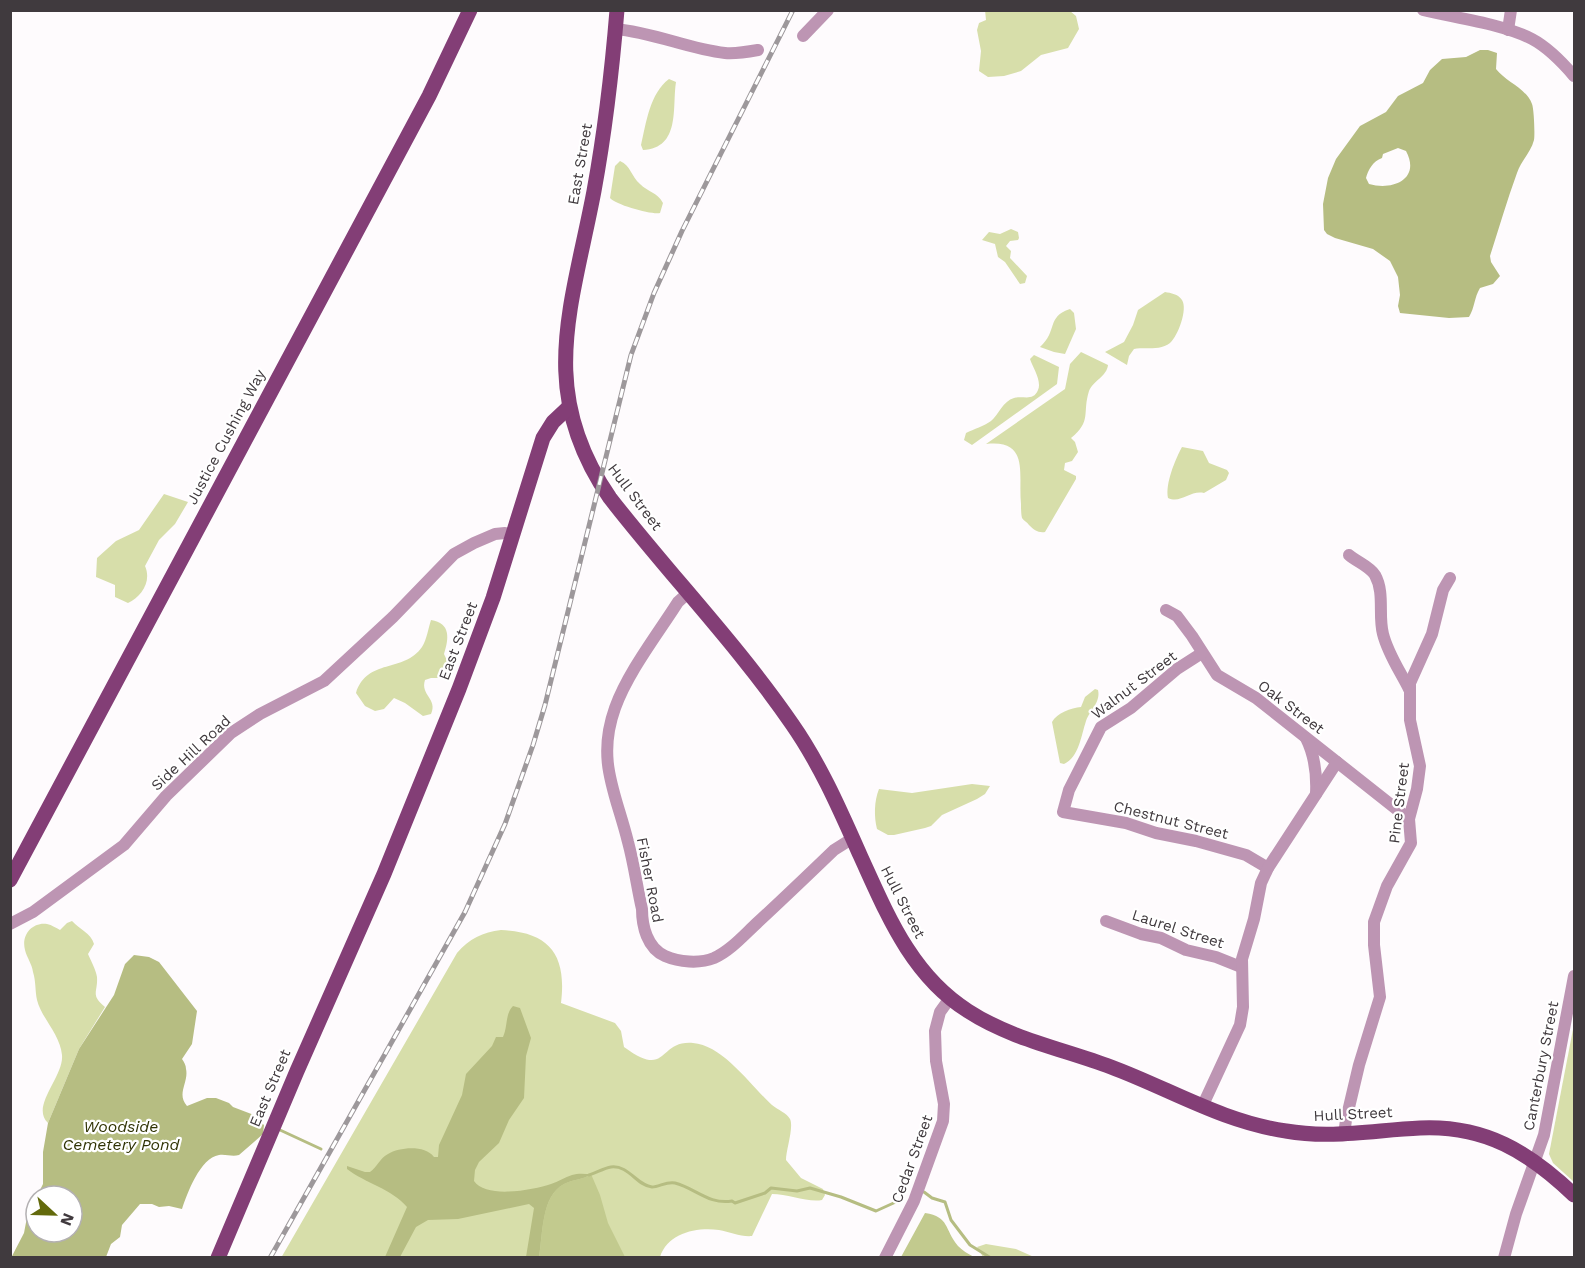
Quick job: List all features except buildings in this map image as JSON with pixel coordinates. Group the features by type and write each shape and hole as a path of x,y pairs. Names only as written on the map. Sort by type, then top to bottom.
{"main road":[{"name":"Justice Cushing Way","path":"10,880 424,106 470,10"},
{"name":"East Street","path":"218,1257 384,874 433,755 484,626 543,438 554,422 569,407 564,365 566,330 602,144 616,10"},
{"name":"Hull Street","path":"569,407 575,430 590,466 610,498 792,724 817,765 901,941 921,969 950,998 970,1013 1003,1030 1111,1067 1239,1121 1276,1130 1320,1135 1423,1128 1453,1129 1497,1140 1535,1161 1575,1195"},
{"path":"543,438 575,430"}],"street":[{"path":"803,36 828,10"},
{"path":"1423,10 1508,30 1540,44 1556,56 1575,76"},
{"path":"1508,30 1511,10"},
{"path":"615,29 642,33 710,51 727,53 758,50"},
{"name":"Side Hill Road","path":"10,924 33,912 123,846 166,795 231,732 260,714 324,681 393,618 454,554 468,545 495,534 505,532 513,535"},
{"path":"1349,555 1370,569 1377,580 1381,600 1383,636 1409,689"},
{"name":"Pine Street","path":"1344,1135 1359,1065 1380,997 1374,945 1374,922 1387,886 1410,847 1412,838 1409,819 1420,766 1410,720 1409,689 1411,679 1432,634 1443,590 1450,578"},
{"name":"Fisher Road","path":"688,593 678,602 621,693 612,717 608,744 610,782 628,840 642,918 651,944 661,954 679,960 704,960 719,956 834,850 853,838"},
{"name":"Oak Street","path":"1166,610 1177,616 1217,675 1251,694 1409,819"},
{"name":"Walnut Street","path":"1063,812 1073,782 1101,727 1131,708 1177,669 1202,653"},
{"path":"1305,736 1313,753 1316,795"},
{"path":"1202,1107 1240,1025 1243,1007 1241,967 1261,883 1268,868 1338,762"},
{"name":"Chestnut Street","path":"1063,812 1126,823 1156,833 1196,841 1246,855 1268,868"},
{"name":"Laurel Street","path":"1106,921 1241,967"},
{"name":"Canterbury Street","path":"1504,1257 1548,1115 1575,976"},
{"name":"Cedar Street","path":"885,1257 914,1201 943,1121 944,1104 936,1061 935,1031 940,1012 950,998"}],"shaded area":[{"path":"985,10 1070,11 1076,16 1079,29 1068,48 1041,55 1021,71 1004,76 988,77 979,71 981,51 977,30 979,23 986,20"},
{"path":"669,79 676,82 674,114 669,134 664,142 655,148 643,150 641,145 653,100"},
{"path":"620,161 640,184 661,199 663,203 660,213 634,209 610,198 615,166"},
{"path":"1011,229 1018,232 1019,238 1010,241 1006,246 1011,251 1010,258 1027,276 1025,283 1020,284 1005,262 998,257 995,244 982,240 989,232 1000,234"},
{"path":"1165,292 1178,296 1184,304 1181,322 1170,343 1157,348 1134,349 1127,365 1105,352 1124,342 1138,310"},
{"path":"1070,309 1074,313 1076,329 1065,354 1040,347 1058,316"},
{"path":"1081,352 1108,365 1089,391 1082,427 1071,438 1078,452 1072,461 1065,463 1064,470 1076,476 1076,479 1045,532 1040,532 1022,518 1020,471 1016,453 1010,447 1000,444 986,444 1065,389 1070,364"},
{"path":"1034,355 1059,367 1057,384 972,445 964,440 966,433 991,421 1010,400 1036,394 1039,383 1030,359"},
{"path":"1182,447 1203,451 1209,463 1227,470 1229,473 1226,480 1204,493 1194,493 1177,499 1168,498 1169,479"},
{"path":"164,494 188,502 175,524 159,540 145,566 147,578 144,588 128,603 115,597 115,585 96,577 97,558 116,541 139,530"},
{"path":"431,620 442,624 447,632 444,654 450,667 443,678 425,680 425,690 433,709 431,714 423,716 394,698 384,709 375,711 365,706 356,693 361,682 377,670 414,655 424,644"},
{"path":"1095,689 1099,694 1097,702 1086,721 1076,751 1069,761 1064,764 1060,763 1052,722 1057,716 1073,708 1081,707 1085,697"},
{"path":"972,784 990,786 985,794 942,815 931,826 894,835 888,835 877,829 875,809 879,789 912,793"},
{"path":"72,921 93,940 94,944 88,954 97,977 96,996 105,1007 79,1049 48,1123 43,1108 61,1064 61,1047 39,1007 32,966 24,944 26,935 32,927 47,924 60,930"},
{"path":"501,930 531,935 543,941 557,959 561,971 561,1003 615,1023 621,1031 624,1047 638,1056 649,1060 656,1059 673,1047 693,1043 704,1045 726,1058 772,1105 789,1117 791,1127 786,1160 801,1178 823,1189 825,1195 822,1200 772,1194 752,1236 710,1229 692,1231 669,1242 660,1257 281,1258 457,953 477,937"},
{"path":"1574,1024 1574,1182 1553,1163 1549,1154"},
{"path":"591,1174 608,1223 625,1257 539,1258 544,1216 551,1197 564,1184"},
{"path":"925,1213 939,1217 958,1246 974,1257 901,1257"},
{"path":"986,1244 1016,1249 1034,1257 983,1257 977,1247"}],"water":[{"path":"1480,50 1497,53 1496,69 1521,89 1533,107 1534,140 1517,173 1490,256 1500,276 1493,284 1480,288 1469,317 1449,318 1400,313 1398,277 1390,261 1373,249 1335,238 1324,230 1323,204 1328,178 1336,159 1360,126 1386,112 1398,96 1423,83 1430,70 1442,59 1466,57","holes":["1398,148 1406,151 1410,169 1402,181 1387,186 1369,184 1366,178 1368,172 1383,154"]},
{"name":"Woodside Cemetery Pond","path":"134,955 149,957 159,962 197,1011 192,1044 182,1059 186,1066 183,1097 187,1106 207,1098 216,1098 254,1115 264,1125 263,1134 239,1155 219,1155 206,1163 195,1178 182,1209 140,1204 122,1225 120,1237 111,1244 106,1257 11,1258 24,1233 24,1244 84,1244 84,1184 43,1184 43,1152 48,1123 79,1049 114,995 125,964"},
{"path":"513,1006 520,1008 531,1038 526,1056 524,1098 509,1120 499,1143 479,1162 475,1170 474,1181 480,1187 489,1190 510,1192 554,1183 574,1174 591,1174 564,1184 551,1197 544,1216 539,1257 526,1257 534,1208 529,1204 458,1219 428,1220 416,1227 400,1257 385,1257 407,1207 394,1195 354,1174 347,1169 347,1166 370,1172 385,1156 405,1149 425,1150 434,1157 438,1157 439,1145 462,1095 466,1074 492,1046 496,1037 503,1037"}],"waterway":[{"path":"280,1130 321,1149"},
{"path":"589,1175 617,1167 628,1172 641,1183 652,1187 675,1183 716,1201 735,1203 765,1193 771,1188 797,1191 810,1188 876,1211 898,1201"},
{"path":"924,1192 932,1198 945,1202 951,1220 970,1245 991,1258"}],"railway":[{"path":"270,1258 465,912 505,824 545,705 631,355 654,293 682,231 793,10"}]}
